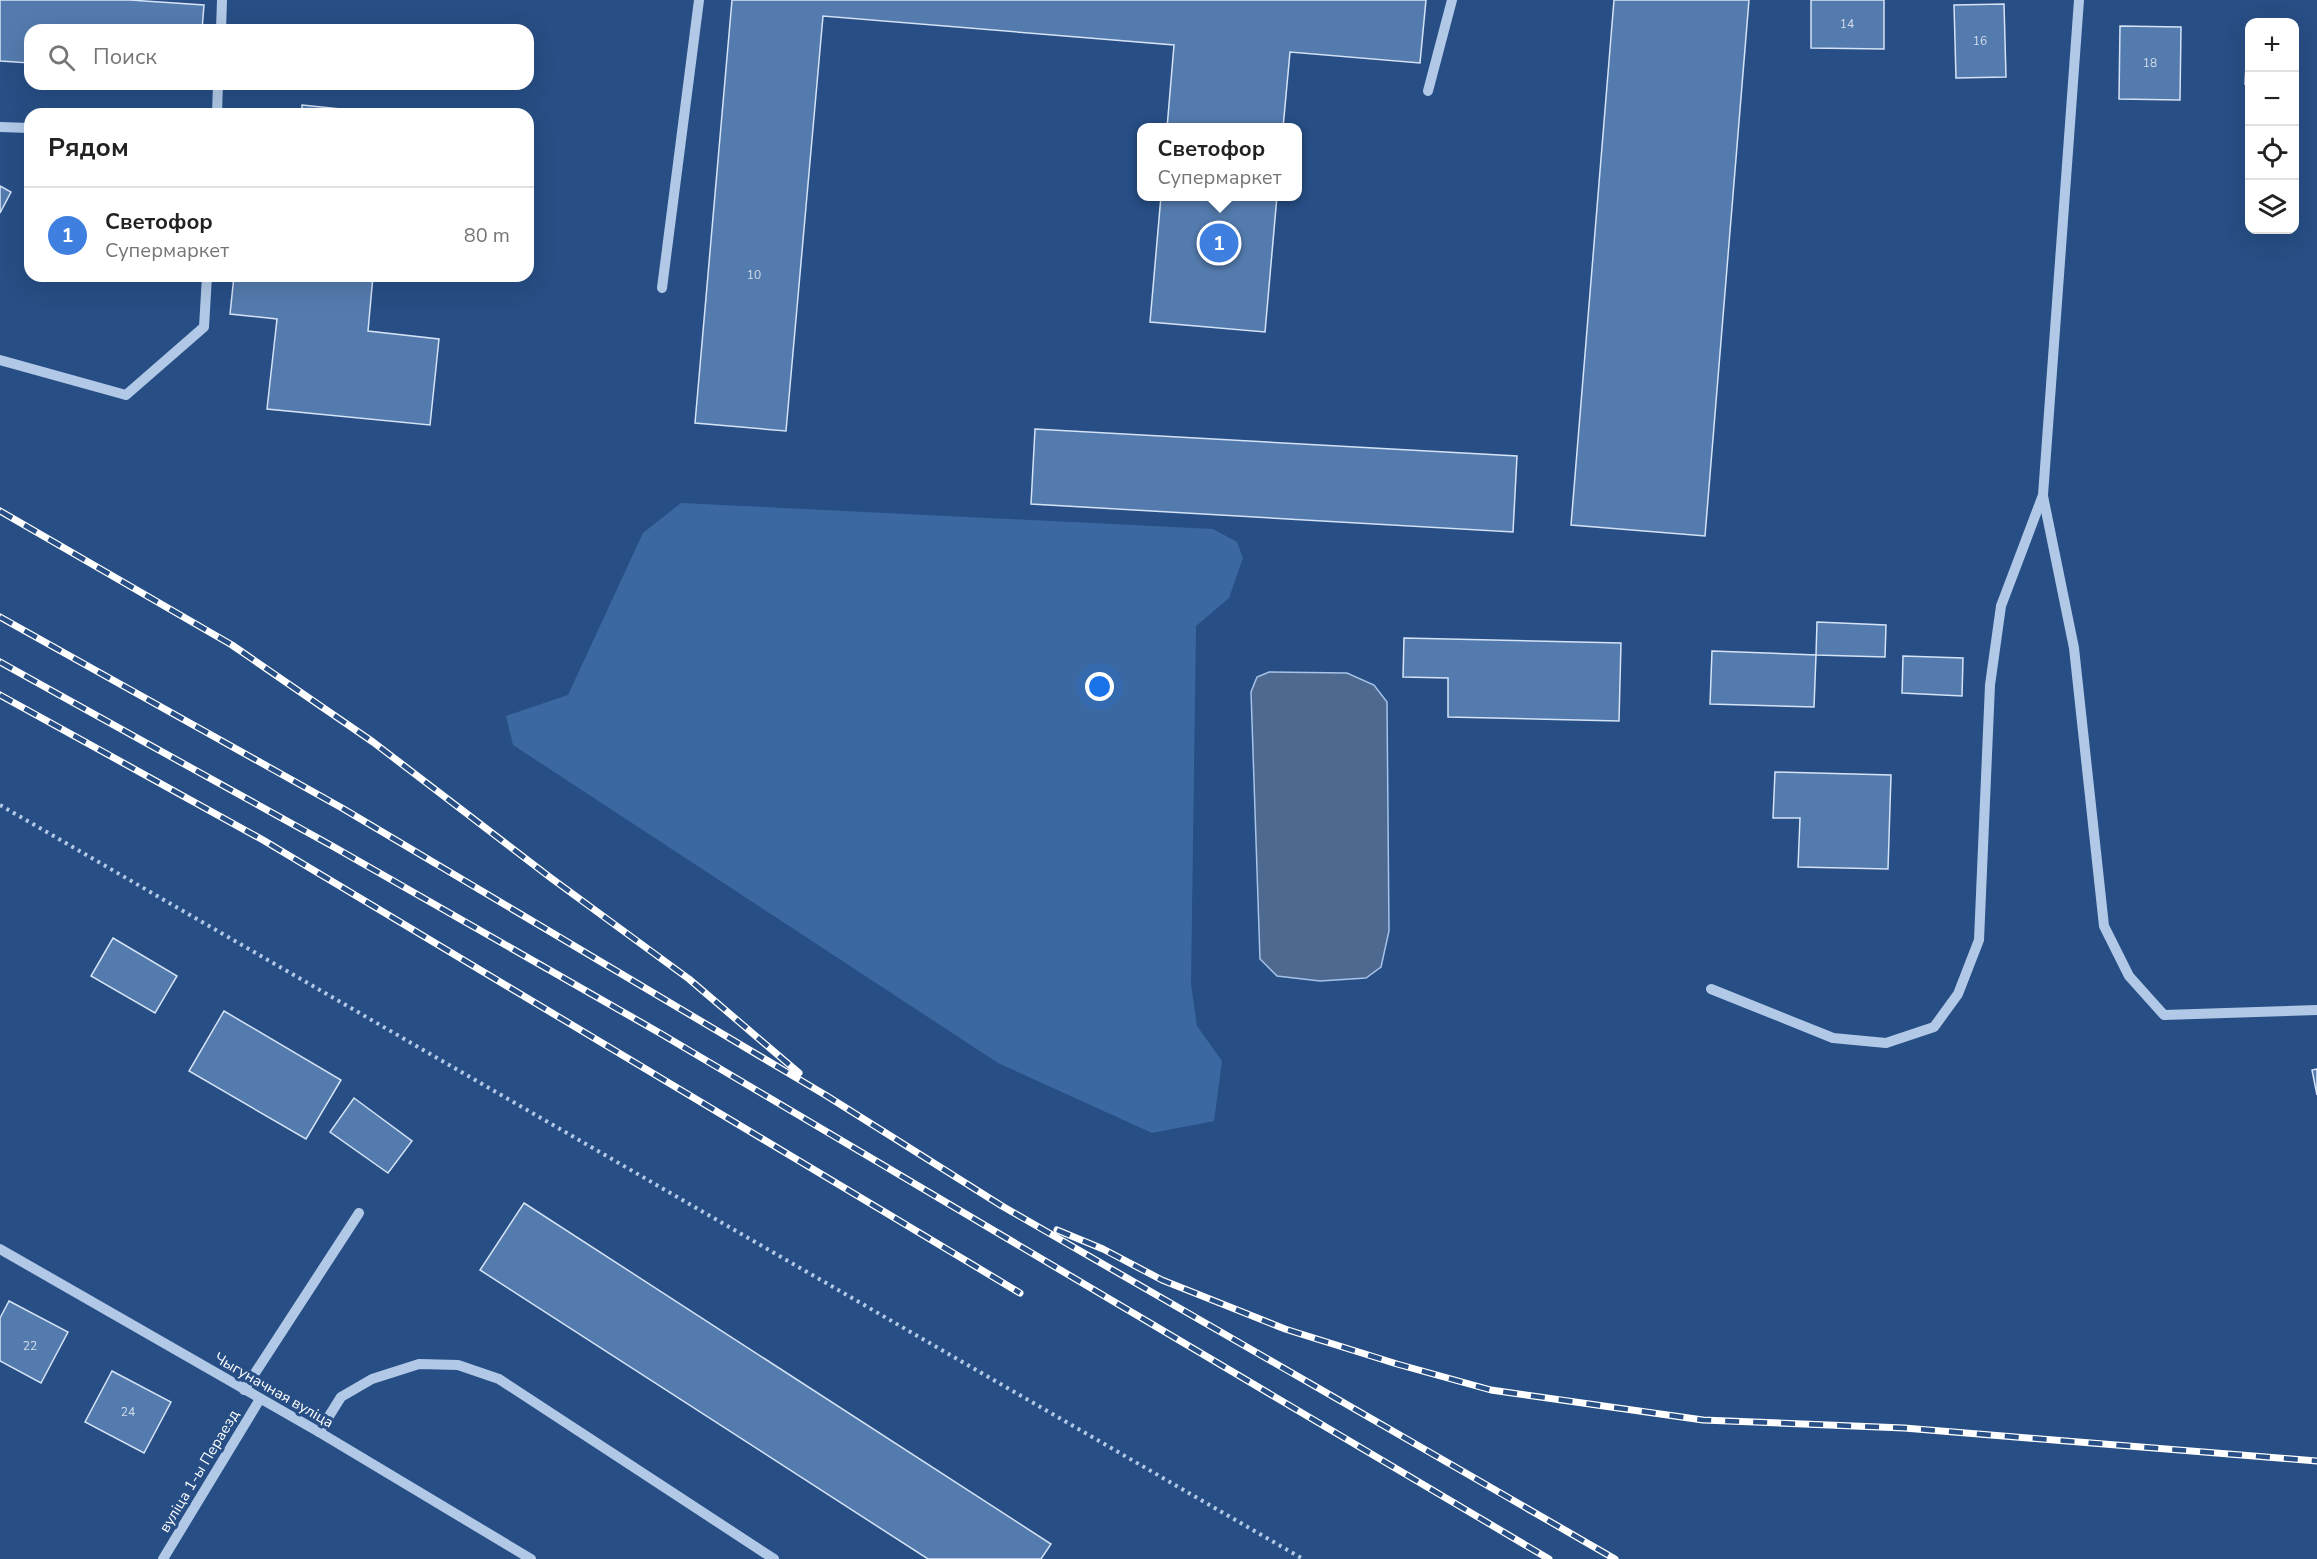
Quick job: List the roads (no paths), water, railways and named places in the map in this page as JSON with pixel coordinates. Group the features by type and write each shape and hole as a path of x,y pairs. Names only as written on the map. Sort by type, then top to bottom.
{"street":[{"path":"220,24 222,0"},
{"path":"662,288 699,0"},
{"path":"1428,91 1452,0"},
{"path":"2079,0 2043,495 2074,648 2104,926 2129,976 2164,1015 2317,1010"},
{"path":"217,108 218,90"},
{"path":"0,127 24,128"},
{"path":"0,360 126,395 204,327 207,282"},
{"path":"1711,989 1833,1038 1886,1043 1934,1027 1958,993 1979,940 1990,685 2001,606 2043,495"},
{"path":"244,1390 359,1213"},
{"name":"Чыгуначная вуліца","path":"0,1249 319,1432 531,1559"},
{"path":"319,1432 341,1397 372,1379 419,1364 458,1365 499,1379 774,1559"},
{"name":"вуліца 1-ы Пераезд","path":"163,1559 260,1399"}],"railway":[{"path":"0,511 232,645 373,742 551,878 689,979 799,1073"},
{"path":"0,617 342,808 827,1096 1002,1206 1615,1559"},
{"path":"0,662 334,847 658,1032 1549,1559"},
{"path":"0,695 263,840 1020,1293"},
{"path":"1057,1230 1103,1249 1162,1280 1285,1329 1491,1390 1703,1420 1904,1428 2317,1461"}],"place":[{"name":"Светофор","path":"1219,243"}]}
